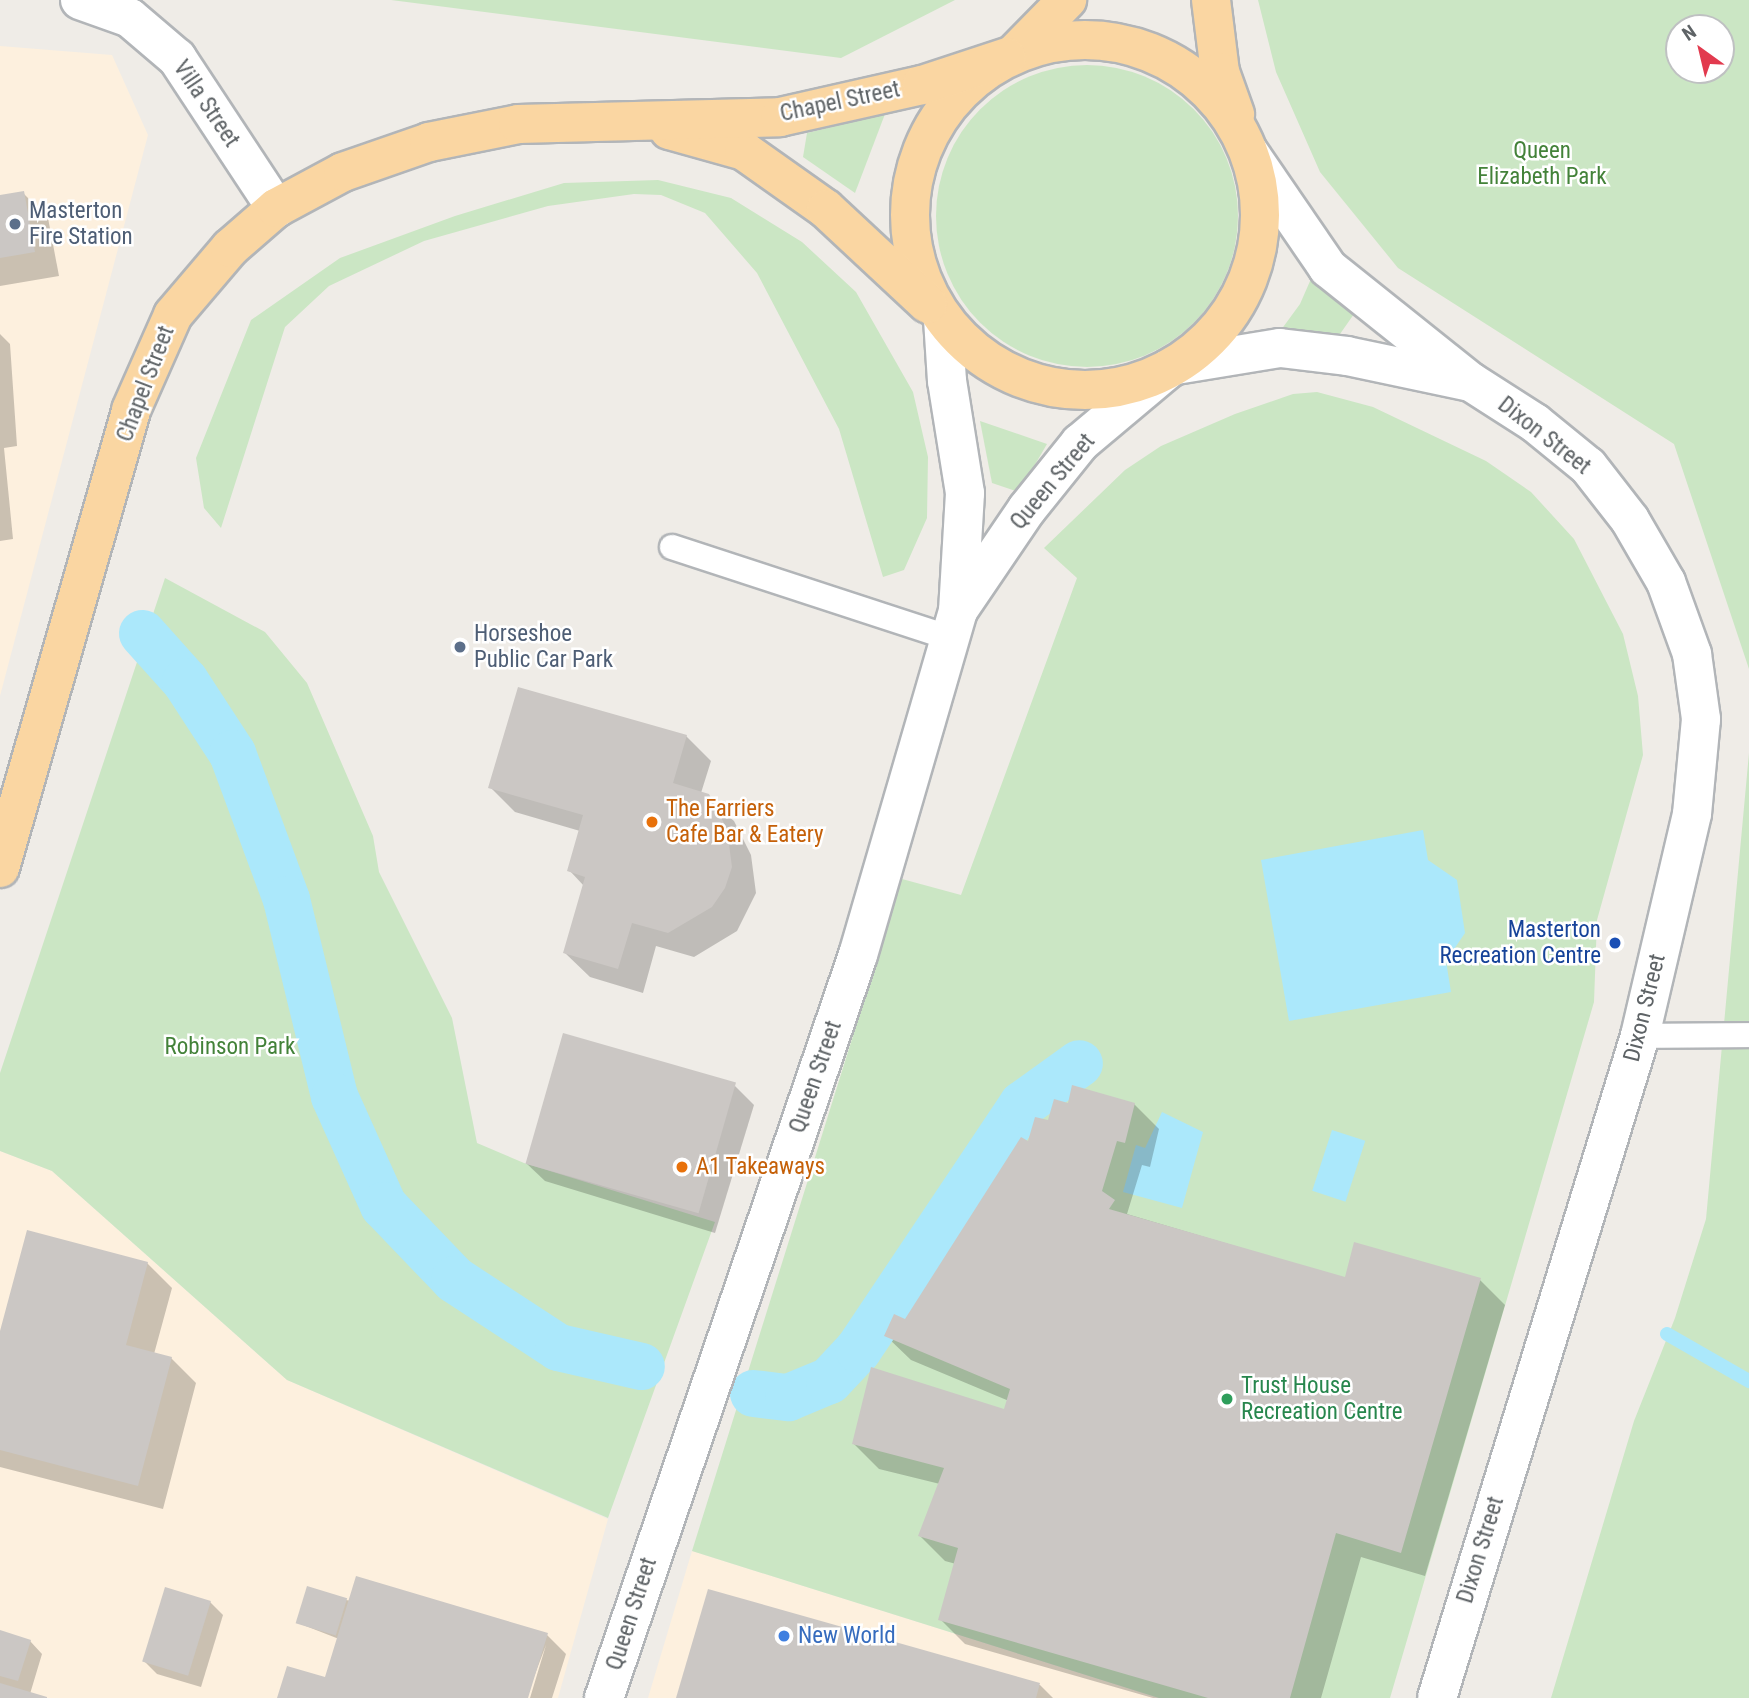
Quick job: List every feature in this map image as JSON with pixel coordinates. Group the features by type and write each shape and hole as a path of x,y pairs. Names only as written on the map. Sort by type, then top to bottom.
{"highway":[{"path":"1067,0 1010,56 975,78 949,104 928,136 915,171 909,208 911,245 922,282 941,317 978,355 1021,379 1070,390 1120,387 1172,367 1213,334 1241,295 1250,272 1257,249 1261,201 1249,151 1220,72 1211,0"},
{"name":"Chapel Street","path":"0,868 131,410 173,316 230,248 276,208 343,172 429,142 518,124 626,118 780,117 922,85 1068,40 1125,43 1176,64 1219,101 1249,151"},
{"name":"Chapel Street","path":"626,118 744,151 826,209 941,317"}],"main road":[{"name":"Villa Street","path":"80,0 130,18 177,58 276,208"},
{"name":"Dixon Street","path":"1249,151 1328,268 1471,382 1535,423 1588,466 1630,520 1666,582 1692,654 1701,719 1692,814 1640,1036 1437,1698"},
{"name":"Queen Street","path":"604,1698 858,955 954,624 965,493 947,381 941,317"},
{"name":"Dixon Street","path":"1172,367 1280,348 1347,356 1471,382"},
{"name":"Queen Street","path":"954,624 1027,509 1080,443 1172,367"}],"lane":[{"path":"672,547 954,624"},
{"path":"1640,1036 1749,1035"}],"shaded area":[{"path":"0,46 112,55 148,135 0,696"},
{"path":"0,1151 52,1171 287,1380 608,1519 558,1698 0,1698"},
{"path":"692,1551 1159,1698 648,1698"}],"green space":[{"path":"391,0 955,0 841,58"},
{"name":"Queen Elizabeth Park","path":"1258,0 1749,0 1749,669 1674,444 1398,268 1320,172 1276,72"},
{"path":"1072,65 1102,65 1145,76 1171,90 1204,120 1227,158 1232,172 1238,231 1227,274 1213,300 1194,323 1171,342 1145,356 1102,367 1072,367 1029,356 1003,342 970,312 947,274 942,260 936,231 936,201 947,158 961,132 991,99 1029,76 1043,71"},
{"path":"885,114 855,193 803,157 807,133"},
{"path":"658,180 731,198 802,242 856,292 913,392 928,457 927,518 904,570 883,577 839,429 757,273 705,213 661,195 634,194 548,206 424,241 329,286 285,327 221,528 204,508 196,458 251,320 340,258 455,216 564,183"},
{"path":"1314,272 1354,314 1340,334 1281,330 1300,304"},
{"path":"1317,392 1373,407 1486,461 1531,492 1574,539 1623,634 1638,696 1643,755 1597,920 1594,1002 1390,1698 1159,1698 692,1551 902,879 961,895 1077,578 1044,548 1125,470 1161,446 1235,414 1293,394"},
{"path":"980,421 1047,444 1019,492 992,483"},
{"name":"Robinson Park","path":"165,578 265,632 307,683 373,836 379,872 452,1018 477,1143 524,1163 715,1222 608,1518 287,1380 52,1171 0,1151 0,1073"},
{"path":"1749,753 1749,1698 1551,1698 1634,1421 1675,1318 1706,1219"}],"water":[{"path":"1423,830 1428,860 1457,880 1465,933 1446,961 1451,992 1289,1021 1261,860"},
{"path":"1162,1112 1203,1132 1182,1208 1123,1192 1136,1145 1145,1148"},
{"path":"1332,1130 1365,1141 1346,1202 1312,1191"}],"building":[{"name":"Masterton Fire Station","path":"24,191 35,252 0,258 0,195"},
{"name":"The Farriers Cafe Bar & Eatery","path":"518,687 687,735 673,783 709,794 727,829 732,867 725,888 712,907 668,933 632,923 618,969 563,953 585,877 567,871 583,815 488,788"},
{"path":"563,1033 736,1083 699,1213 526,1164"},
{"name":"Trust House Recreation Centre","path":"1072,1085 1135,1103 1125,1143 1117,1141 1102,1191 1115,1200 1109,1209 1345,1277 1354,1242 1481,1278 1401,1553 1336,1533 1290,1698 1208,1698 938,1620 958,1548 918,1536 944,1468 852,1444 871,1367 1004,1409 1010,1389 884,1336 894,1314 905,1319 1021,1137 1028,1141 1035,1117 1048,1120 1054,1099 1068,1103"},
{"path":"27,1230 148,1262 126,1345 172,1357 138,1486 0,1450 0,1331"},
{"path":"356,1576 548,1633 528,1698 277,1698 287,1666 325,1677"},
{"path":"307,1586 347,1598 336,1636 296,1623"},
{"path":"165,1587 211,1601 188,1676 142,1662"},
{"name":"New World","path":"708,1589 1040,1683 1036,1698 676,1698"},
{"path":"0,1630 31,1640 18,1681 0,1676"},
{"path":"0,1683 47,1697 47,1698 0,1698"}],"waterway":[{"path":"142,633 185,681 232,753 286,899 334,1096 383,1205 454,1279 558,1347 641,1366"},
{"path":"753,1393 788,1397 829,1380 858,1349 1022,1104 1079,1063"},
{"path":"1667,1334 1749,1381"}],"place":[{"name":"Masterton Fire Station","path":"15,224"},
{"name":"Horseshoe Public Car Park","path":"460,647"},
{"name":"The Farriers Cafe Bar & Eatery","path":"652,822"},
{"name":"Masterton Recreation Centre","path":"1615,943"},
{"name":"A1 Takeaways","path":"682,1167"},
{"name":"Trust House Recreation Centre","path":"1227,1399"},
{"name":"New World","path":"784,1636"}]}
